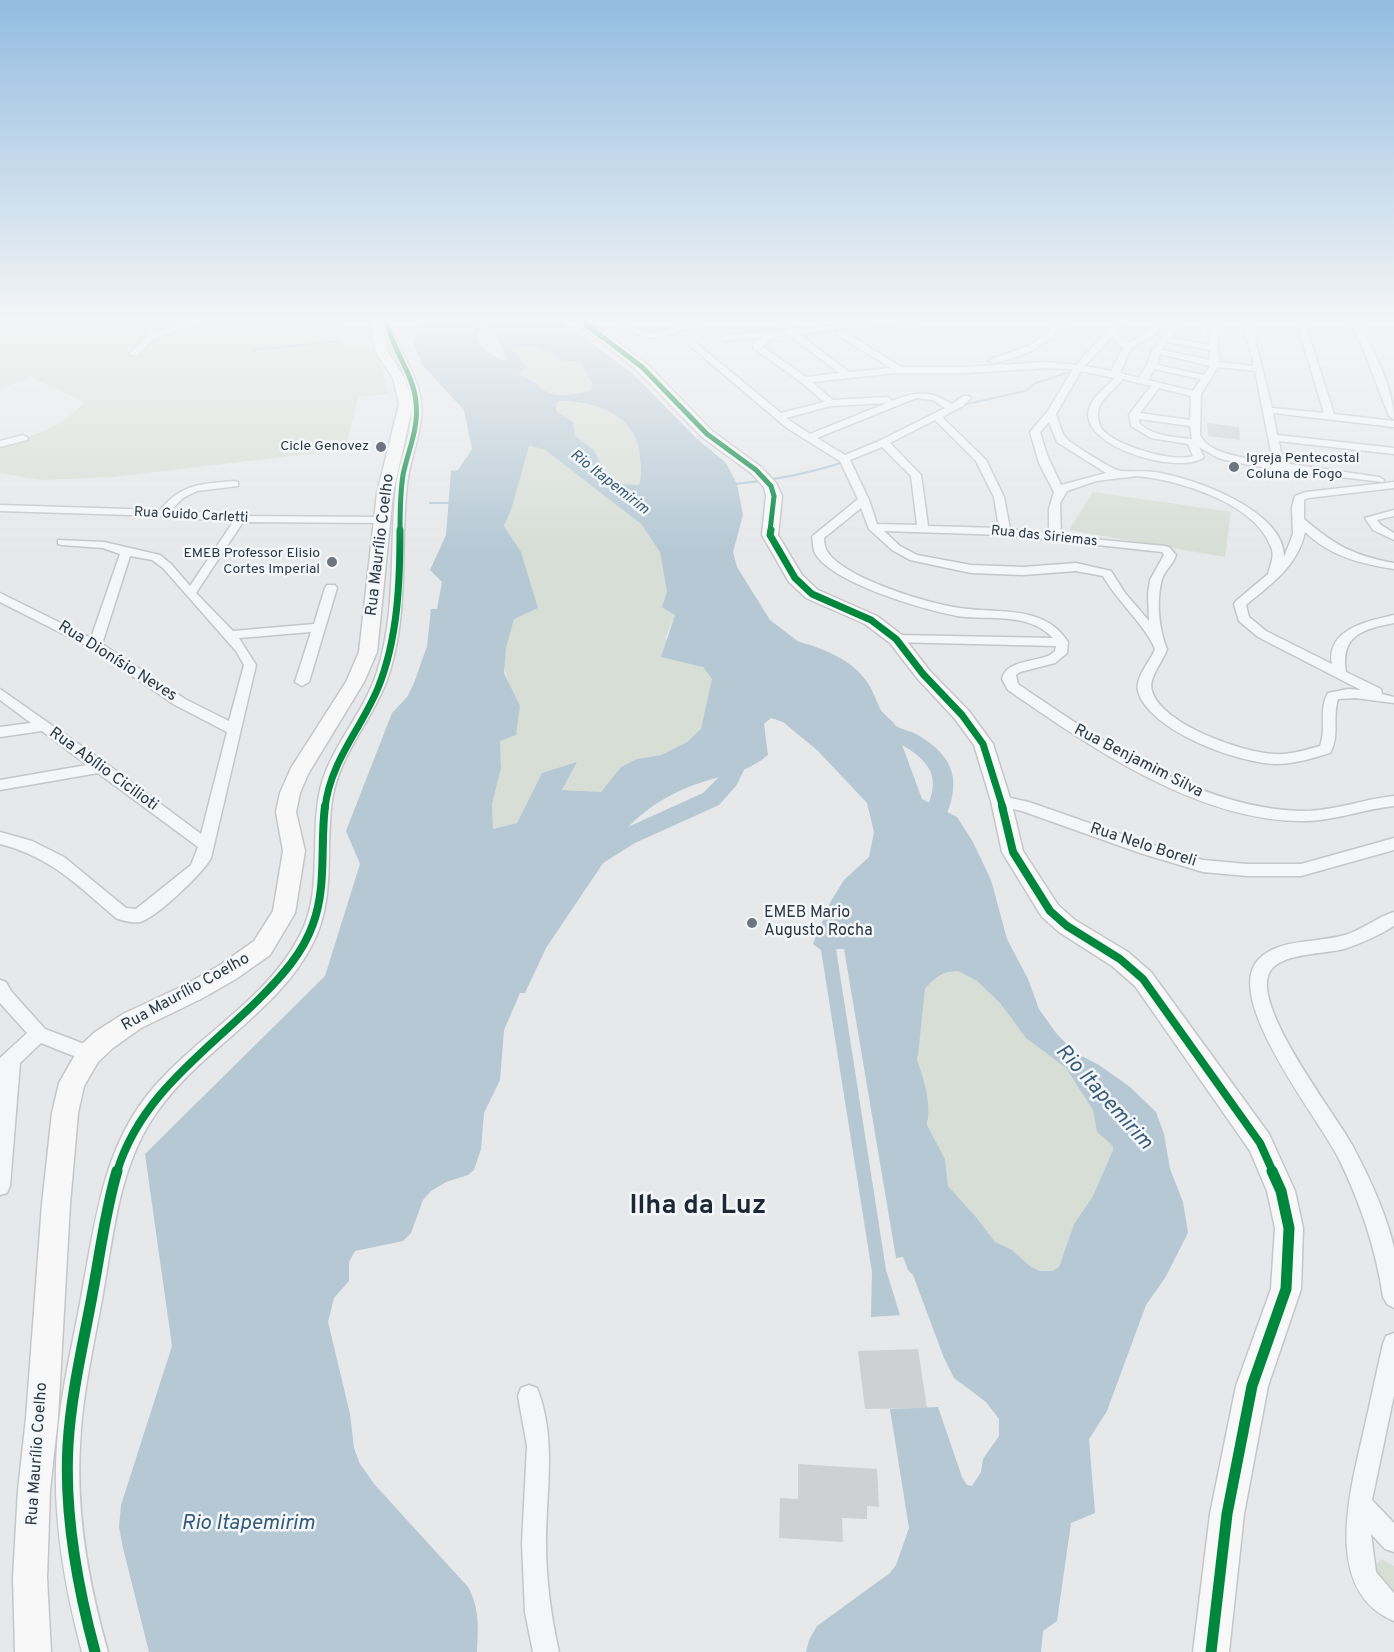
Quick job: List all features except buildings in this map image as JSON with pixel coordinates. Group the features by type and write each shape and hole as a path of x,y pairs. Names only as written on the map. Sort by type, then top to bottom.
{"street":[{"name":"Rua Maurílio Coelho","path":"33,1652 30,1578 32,1533 56,1204 65,1113 72,1083 89,1054 132,1021 193,992 244,962 262,948 284,913 294,851 286,812 290,793 298,773 363,667 386,591 382,520 396,475 405,404 403,397"},
{"path":"95,1652 82,1609 68,1504 70,1418 109,1190 127,1143 170,1080 215,1037 252,1008 278,979 308,937 315,922 320,900 326,797 331,778 371,704 384,672 396,617 386,591 396,475 417,423 416,397"},
{"path":"671,397 707,434 756,470 771,486 774,495 770,535 784,563 801,586 812,594 871,620 896,639 923,674 962,715 983,744 1001,801 1013,852 1050,911 1067,926 1120,959 1143,979 1260,1143 1281,1191 1289,1228 1286,1289 1252,1386 1227,1514 1211,1652"},
{"path":"756,397 808,438 844,459 864,500 873,527 896,548 914,558 971,569 1023,571 1076,567 1107,573 1120,595 1156,637 1161,649 1144,688 1147,701 1160,715 1178,726 1244,753 1274,759 1324,750 1330,743 1328,705 1333,696 1344,692 1358,693 1392,701"},
{"path":"824,397 831,403"},
{"path":"780,417 831,403 911,397"},
{"path":"932,397 952,408"},
{"path":"1055,538 1055,504 1059,491 1037,448 1035,432 1062,397"},
{"path":"1101,397 1094,407 1093,418 1100,434 1144,454 1181,461 1196,460 1199,457 1195,442 1196,397"},
{"path":"1148,397 1134,415 1134,424 1145,433 1195,442 1222,456 1394,484"},
{"path":"1266,397 1279,467"},
{"path":"1324,397 1330,417"},
{"path":"1386,397 1394,416"},
{"path":"808,438 906,398"},
{"path":"844,459 883,443 952,408 966,398"},
{"path":"1269,410 1394,424"},
{"path":"1051,414 1061,440 1116,474"},
{"path":"1134,415 1195,424"},
{"path":"936,416 981,460 999,497 1005,532"},
{"path":"1273,437 1394,451"},
{"path":"0,444 23,438"},
{"path":"883,443 899,456 916,475 923,527"},
{"path":"1059,491 1086,480 1116,474 1161,476 1214,494 1241,509 1271,536 1278,549 1274,574"},
{"path":"163,513 175,498 192,488 234,484"},
{"path":"1392,701 1262,634 1243,618 1239,604 1288,563 1297,544 1301,522 1297,504 1299,498 1306,495 1394,484"},
{"path":"864,500 818,537 816,544 820,553 830,564 849,577 923,604 958,612 1001,614 1036,620 1052,628 1061,642"},
{"name":"Rua Guido Carletti","path":"0,508 163,513 240,519 382,520"},
{"path":"1394,513 1371,518 1372,524 1379,530 1394,537"},
{"path":"190,594 240,519"},
{"path":"1301,522 1324,544 1341,554 1360,561 1394,566"},
{"name":"Rua das Siriemas","path":"873,527 923,527 1005,532 1165,549 1170,555 1170,560 1156,577 1154,598 1156,637"},
{"path":"0,838 27,845 59,861 122,914 131,917 146,912 196,869 203,858 250,665 242,650 212,613 190,594 167,566 156,558 104,545 62,542"},
{"path":"95,645 126,552"},
{"path":"302,682 317,628 332,588"},
{"name":"Rua Dionísio Neves","path":"0,597 95,645 180,702 233,729"},
{"path":"1340,673 1337,656 1341,642 1366,625 1394,619"},
{"path":"229,634 317,628"},
{"path":"896,639 1061,642"},
{"name":"Rua Benjamim Silva","path":"1061,642 1061,653 1055,658 1010,673 1009,679 1013,687 1092,740 1162,776 1211,798 1249,810 1303,816 1339,812 1394,801"},
{"name":"Rua Abílio Cicilioti","path":"0,693 207,846"},
{"path":"0,732 43,726"},
{"path":"0,785 102,767"},
{"name":"Rua Nelo Boreli","path":"1001,801 1023,806 1145,849 1203,866 1248,870 1301,870 1394,844"},
{"path":"1394,918 1339,943 1276,956 1262,967 1257,980 1261,1005 1288,1062 1344,1148 1365,1195 1383,1244 1394,1297"},
{"path":"0,987 4,996 39,1034 89,1054"},
{"path":"0,1186 6,1064 39,1034"},
{"path":"1394,1344 1359,1504 1362,1569 1368,1585 1378,1600 1394,1608"},
{"path":"529,1396 538,1446 534,1544 538,1612 546,1652"},
{"path":"1359,1504 1394,1540"}],"shaded area":[{"path":"74,397 358,397 347,442 321,442 317,453 112,477 41,480 0,473 0,445 46,430 67,418 84,402"},
{"path":"557,402 590,404 602,408 624,422 638,444 641,468 639,485 622,484 612,478 602,467 594,450 575,436 573,422 556,411"},
{"path":"528,446 544,448 641,524 660,552 667,592 675,615 665,638 688,662 703,667 712,679 702,729 687,742 660,755 637,759 621,767 601,792 562,790 576,763 542,773 517,823 493,829 492,804 501,768 500,741 520,706 506,672 507,645 514,619 538,608 521,552 504,526 511,510"},
{"path":"1093,492 1231,512 1225,557 1069,530"},
{"path":"958,971 977,981 1000,1003 1026,1038 1066,1068 1093,1110 1097,1132 1113,1146 1093,1196 1074,1224 1059,1267 1053,1271 1040,1271 1031,1267 1011,1250 995,1242 948,1186 945,1159 927,1125 908,1077 918,1056 925,989 931,980"},
{"path":"1381,1559 1394,1566 1394,1595 1378,1580 1374,1567"}],"water":[{"name":"Rio Itapemirim","path":"452,397 656,397 695,437 726,463 737,484 743,515 733,552 737,567 770,620 843,676 894,723 922,799 957,817 973,842 991,880 1007,939 1028,979 1039,1009 1056,1033 1074,1052 1099,1065 1130,1087 1156,1112 1164,1134 1170,1169 1183,1202 1188,1233 1165,1278 1146,1305 1107,1411 1089,1439 1095,1513 1071,1523 1057,1621 1043,1631 1041,1652 806,1652 809,1640 817,1626 890,1573 896,1565 909,1528 890,1409 938,1407 962,1477 967,1485 972,1486 981,1472 983,1459 999,1436 999,1419 986,1402 954,1378 944,1358 913,1275 908,1270 903,1257 896,1258 844,949 836,949 886,1270 900,1315 871,1317 872,1272 821,950 813,944 831,901 844,880 869,857 874,832 867,803 818,751 783,722 771,718 764,724 768,755 746,769 675,793 644,812 626,829 546,948 525,993 520,993 504,1030 500,1080 484,1113 481,1149 474,1170 468,1175 446,1182 431,1191 423,1200 411,1233 403,1241 355,1251 349,1262 349,1281 334,1298 328,1322 350,1414 354,1448 360,1464 375,1485 468,1587 476,1611 477,1652 149,1652 119,1527 121,1505 172,1346 145,1154 325,976 360,864 346,831 392,713 407,697 414,683 427,646 431,609 437,609 442,582 430,570 446,535 451,471 458,470 472,449 464,410","holes":["557,402 590,404 602,408 624,422 638,444 641,468 639,485 622,484 612,478 602,467 594,450 575,436 573,422 556,411","529,446 544,449 641,524 660,552 667,592 662,607 675,615 661,657 703,667 712,679 701,729 687,742 661,755 637,759 621,767 601,792 562,790 577,762 542,773 517,823 493,829 492,804 501,768 500,741 516,735 520,706 504,673 506,648 514,619 538,608 521,552 504,526 511,510","958,971 977,981 1000,1003 1026,1038 1066,1068 1093,1110 1097,1132 1113,1146 1093,1196 1074,1224 1059,1267 1053,1271 1040,1271 1031,1267 1012,1250 995,1242 948,1186 945,1159 927,1125 908,1077 918,1056 925,989 935,978 948,972"]}],"waterway":[{"path":"962,405 998,397"},
{"path":"735,484 810,472 864,455 881,447"},
{"path":"430,503 453,503"},
{"name":"Rio Itapemirim","path":"792,646 833,662 848,671 858,683 878,722 889,731 925,749 936,759 942,770 943,793 926,834"},
{"name":"Rio Itapemirim","path":"592,859 627,837 711,799 728,781 742,752 742,747"},
{"name":"Rio Itapemirim","path":"899,1047 910,1081 916,1117"}],"cycle path":[{"path":"95,1652 81,1595 71,1535 68,1445 76,1382 112,1189 126,1147 151,1105 189,1063 271,988 305,943 313,925 321,889 324,814 330,779 371,703 384,671 391,641 396,611 402,486 415,433 417,417 415,397"},
{"path":"671,397 707,434 756,470 771,486 774,496 770,535 795,578 812,594 871,620 896,639 923,674 962,715 983,744 1001,801 1013,852 1050,911 1067,926 1120,959 1143,979 1260,1143 1281,1191 1289,1228 1286,1289 1252,1386 1227,1514 1211,1652"}],"place":[{"name":"Cicle Genovez","path":"381,447"},
{"name":"Igreja Pentecostal Coluna de Fogo","path":"1234,467"},
{"name":"EMEB Professor Elisio Cortes Imperial","path":"332,562"},
{"name":"EMEB Mario Augusto Rocha","path":"752,923"}],"district":[{"name":"Ilha da Luz","path":"698,1208"}]}
